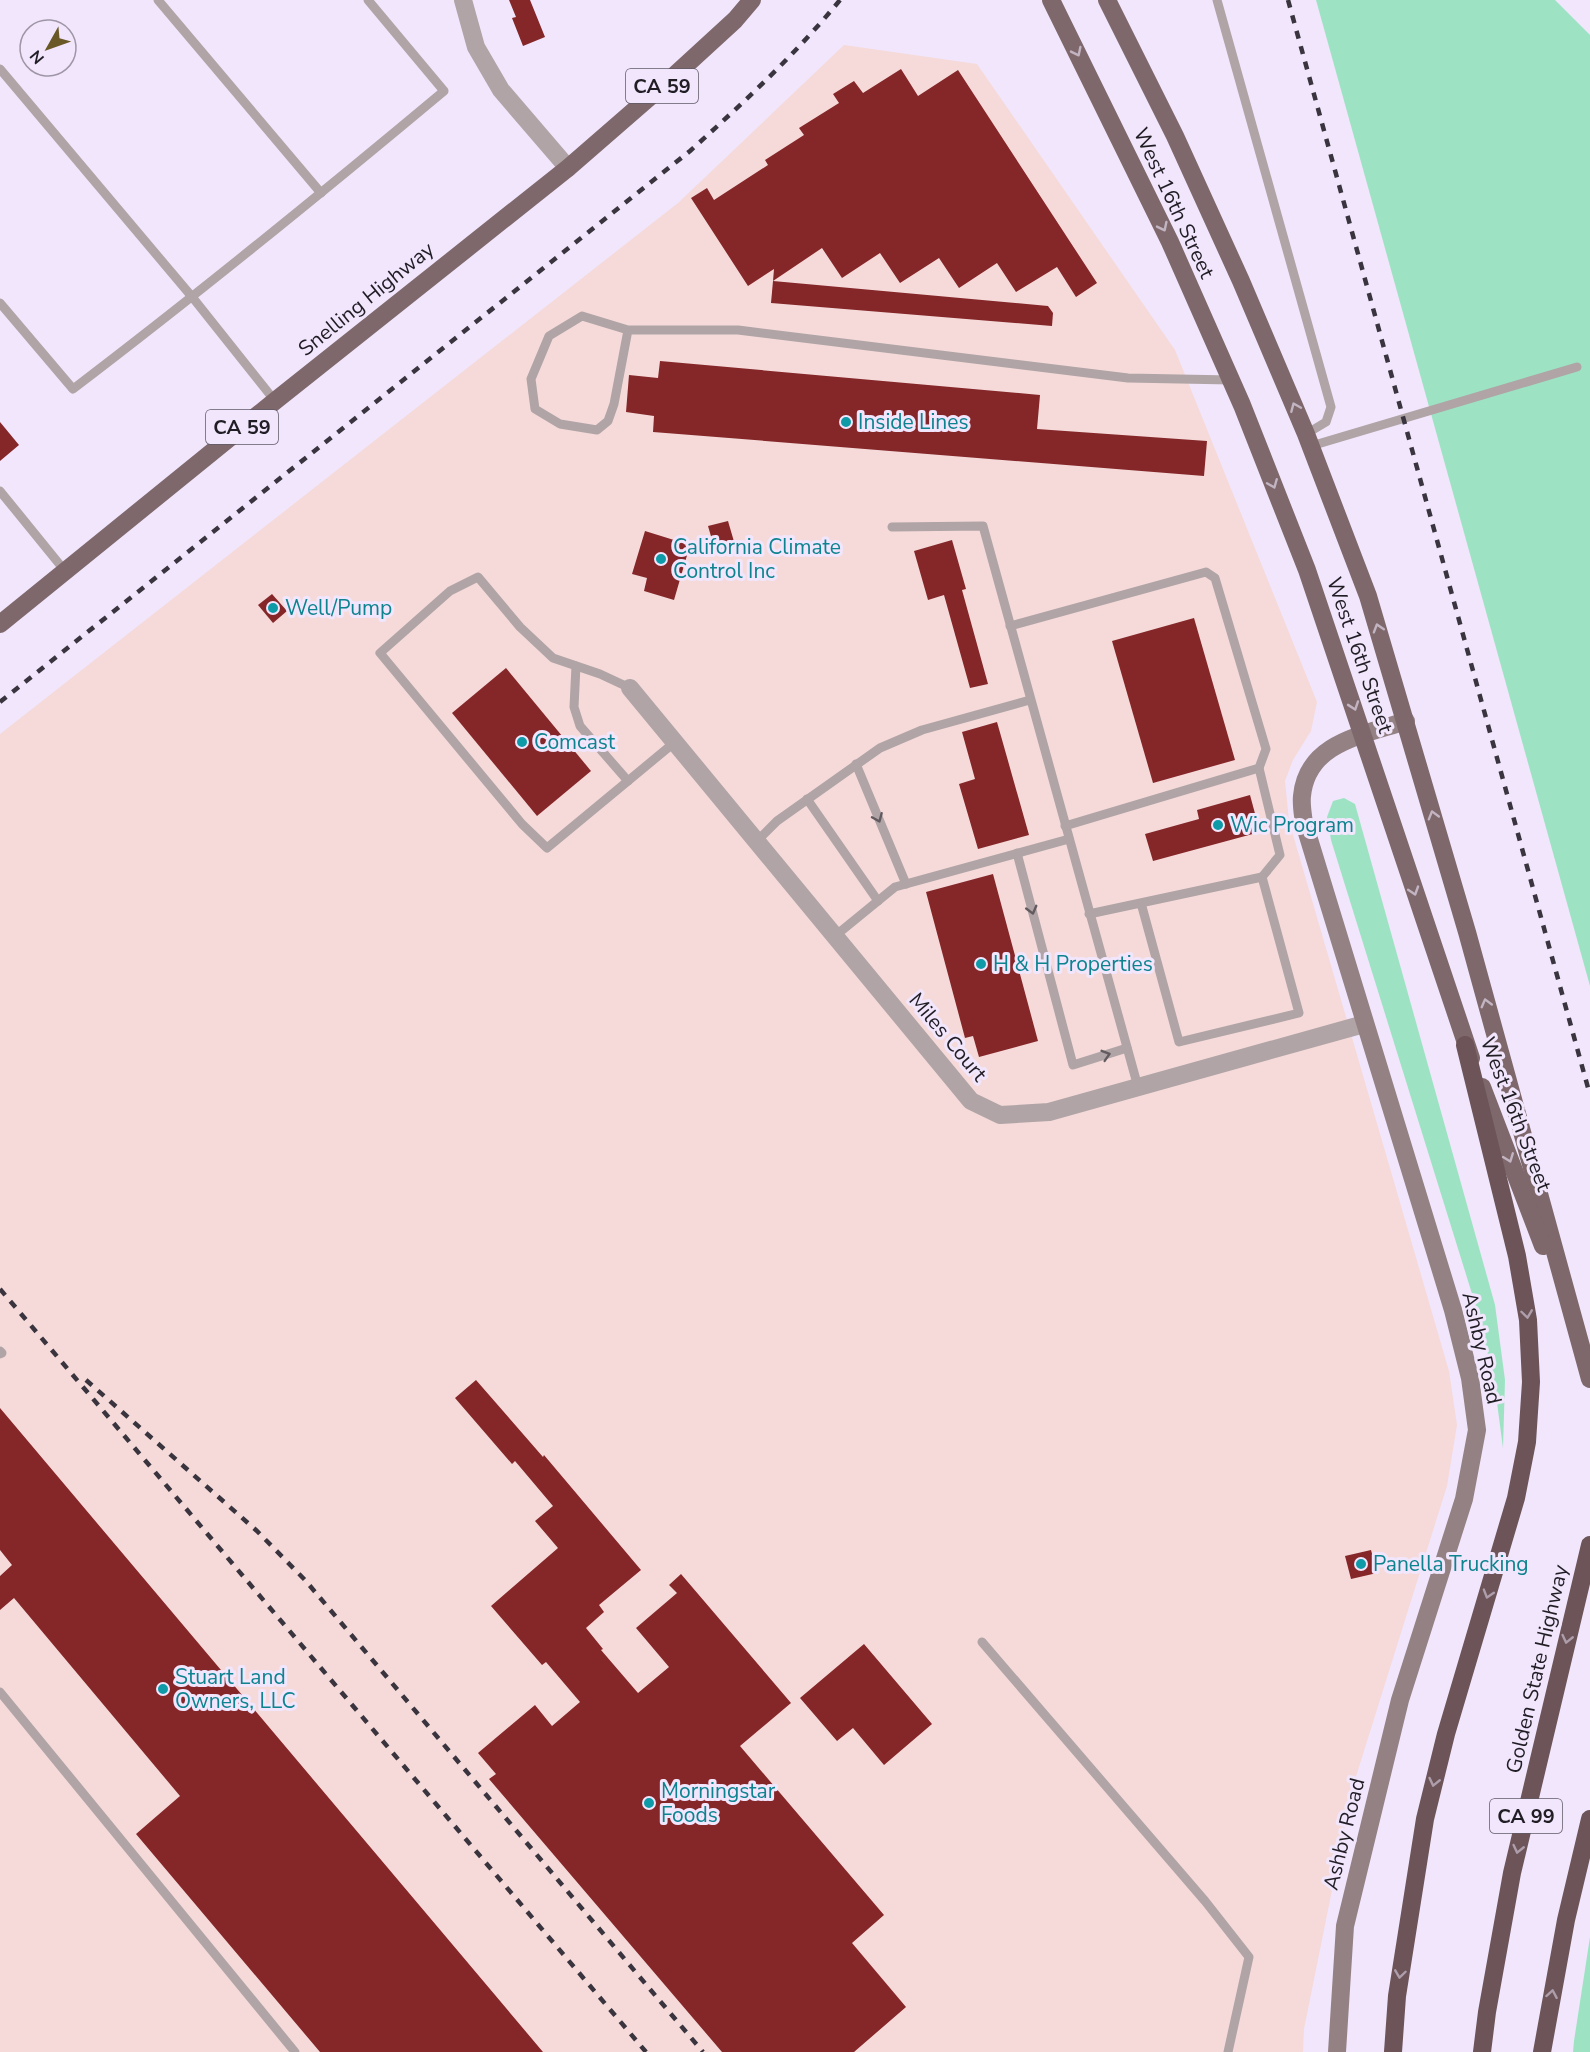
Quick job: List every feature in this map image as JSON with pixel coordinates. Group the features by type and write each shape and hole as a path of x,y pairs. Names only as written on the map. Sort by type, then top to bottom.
{"highway":[{"path":"1393,2052 1397,1996 1425,1819 1446,1734 1516,1498 1527,1442 1531,1382 1528,1320 1517,1256 1465,1045"},
{"name":"Golden State Highway","path":"1482,2052 1512,1873 1590,1545"},
{"name":"CA 99","path":"1542,2052 1566,1920 1590,1819"}],"main road":[{"name":"Snelling Highway","path":"0,624 568,168 675,75 735,20 752,0"},
{"name":"West 16th Street","path":"1051,0 1170,242 1231,380 1307,570 1364,735 1465,1045 1580,1343"},
{"name":"West 16th Street","path":"1107,0 1175,136 1241,281 1308,440 1368,596 1467,932 1590,1379"},
{"name":"Ashby Road","path":"1337,2052 1345,1926 1400,1700 1464,1499 1477,1430 1470,1378 1456,1321 1304,824 1301,798 1306,775 1318,758 1334,746 1406,721"}],"street":[{"path":"464,0 476,47 501,90 568,168"},
{"name":"Miles Court","path":"630,688 971,1101 1000,1115 1049,1112 1364,1024"}],"lane":[{"path":"158,0 321,194"},
{"path":"0,303 73,389 193,298 321,194 444,92 368,0"},
{"path":"1217,0 1331,407 1326,422 1308,440"},
{"path":"0,69 193,298 275,401"},
{"path":"628,330 615,404 608,421 597,430 560,424 535,409 531,379 549,336 582,315 628,330 738,330 1128,378 1231,380"},
{"path":"1308,440 1577,367"},
{"path":"0,491 65,571"},
{"path":"892,527 983,526 1138,1087"},
{"path":"1010,626 1206,572 1215,578 1266,749 1259,768 1280,855 1262,877 1089,914"},
{"path":"630,688 553,658 520,627 478,578 450,591 380,653 522,824 548,848 675,742"},
{"path":"576,666 574,707 580,726 628,781"},
{"path":"757,841 777,821 880,748 922,730 1030,700"},
{"path":"856,764 906,884"},
{"path":"1065,826 1259,768"},
{"path":"807,799 878,901"},
{"path":"835,936 895,887 1069,839"},
{"path":"1017,854 1073,1065 1127,1048"},
{"path":"1141,903 1179,1042 1299,1013 1262,877"},
{"path":"982,1642 1205,1901 1249,1957 1228,2052"},
{"path":"0,1692 295,2052"}],"shaded area":[{"path":"844,45 977,64 1175,350 1317,702 1311,731 1293,760 1285,781 1289,821 1449,1371 1457,1425 1447,1486 1353,1786 1304,2029 1303,2052 0,2052 0,734 678,203"}],"green space":[{"path":"1316,0 1555,0 1590,35 1590,986"},
{"path":"1344,798 1355,804 1495,1305 1505,1380 1503,1448 1494,1380 1478,1313 1331,840 1327,817 1333,801"},
{"path":"1590,1937 1590,2052 1573,2052 1574,2041"}],"building":[{"path":"509,0 530,0 545,37 523,46 512,18 516,17"},
{"path":"901,69 918,96 958,70 1097,283 1076,297 1057,267 1016,292 997,263 959,288 939,258 900,283 880,253 842,278 822,248 773,281 774,269 748,286 691,198 707,188 714,200 768,165 765,160 804,135 799,128 839,103 833,94 854,81 863,93"},
{"path":"773,281 1048,306 1053,313 1052,326 771,303"},
{"name":"Inside Lines","path":"660,361 1040,395 1037,429 1207,441 1204,476 653,432 654,416 626,412 629,375 658,378"},
{"path":"0,422 19,445 0,461"},
{"path":"728,521 735,545 715,550 708,526"},
{"name":"California Climate Control Inc","path":"645,531 690,545 674,600 644,591 647,578 632,574"},
{"path":"952,540 966,589 962,590 988,684 970,688 944,595 928,600 914,551"},
{"name":"Well/Pump","path":"272,594 287,611 273,623 258,605"},
{"path":"1194,618 1235,760 1153,783 1112,641"},
{"name":"Comcast","path":"506,668 591,771 537,816 452,713"},
{"path":"997,722 1029,835 978,849 959,784 975,779 962,732"},
{"name":"Wic Program","path":"1250,795 1260,832 1153,861 1145,834 1199,819 1197,810"},
{"name":"H & H Properties","path":"993,874 1038,1041 979,1057 973,1036 965,1038 926,892"},
{"name":"Morningstar Foods","path":"476,1380 543,1457 544,1455 641,1570 599,1605 604,1612 586,1628 603,1649 601,1650 638,1693 669,1667 636,1628 677,1593 669,1585 681,1574 791,1703 740,1746 884,1915 852,1943 906,2007 854,2052 722,2052 489,1779 496,1774 478,1753 535,1705 552,1726 580,1702 546,1662 542,1665 491,1606 558,1548 535,1521 553,1506 515,1461 512,1464 455,1398"},
{"name":"Stuart Land Owners, LLC","path":"0,1408 543,2052 320,2052 136,1834 180,1796 14,1598 0,1610 0,1576 12,1565 0,1550"},
{"name":"Panella Trucking","path":"1371,1550 1377,1573 1351,1579 1345,1556"},
{"path":"864,1644 932,1724 884,1765 853,1728 837,1741 800,1698"}],"railway":[{"path":"0,702 690,151 787,59 840,0"},
{"path":"1288,0 1590,1095"},
{"path":"0,1289 646,2052"},
{"path":"86,1380 257,1531 305,1580 703,2052"}],"place":[{"name":"Inside Lines","path":"846,422"},
{"name":"California Climate Control Inc","path":"661,559"},
{"name":"Well/Pump","path":"273,608"},
{"name":"Comcast","path":"522,742"},
{"name":"Wic Program","path":"1218,825"},
{"name":"H & H Properties","path":"981,964"},
{"name":"Panella Trucking","path":"1361,1564"},
{"name":"Stuart Land Owners, LLC","path":"163,1689"},
{"name":"Morningstar Foods","path":"649,1803"}]}
